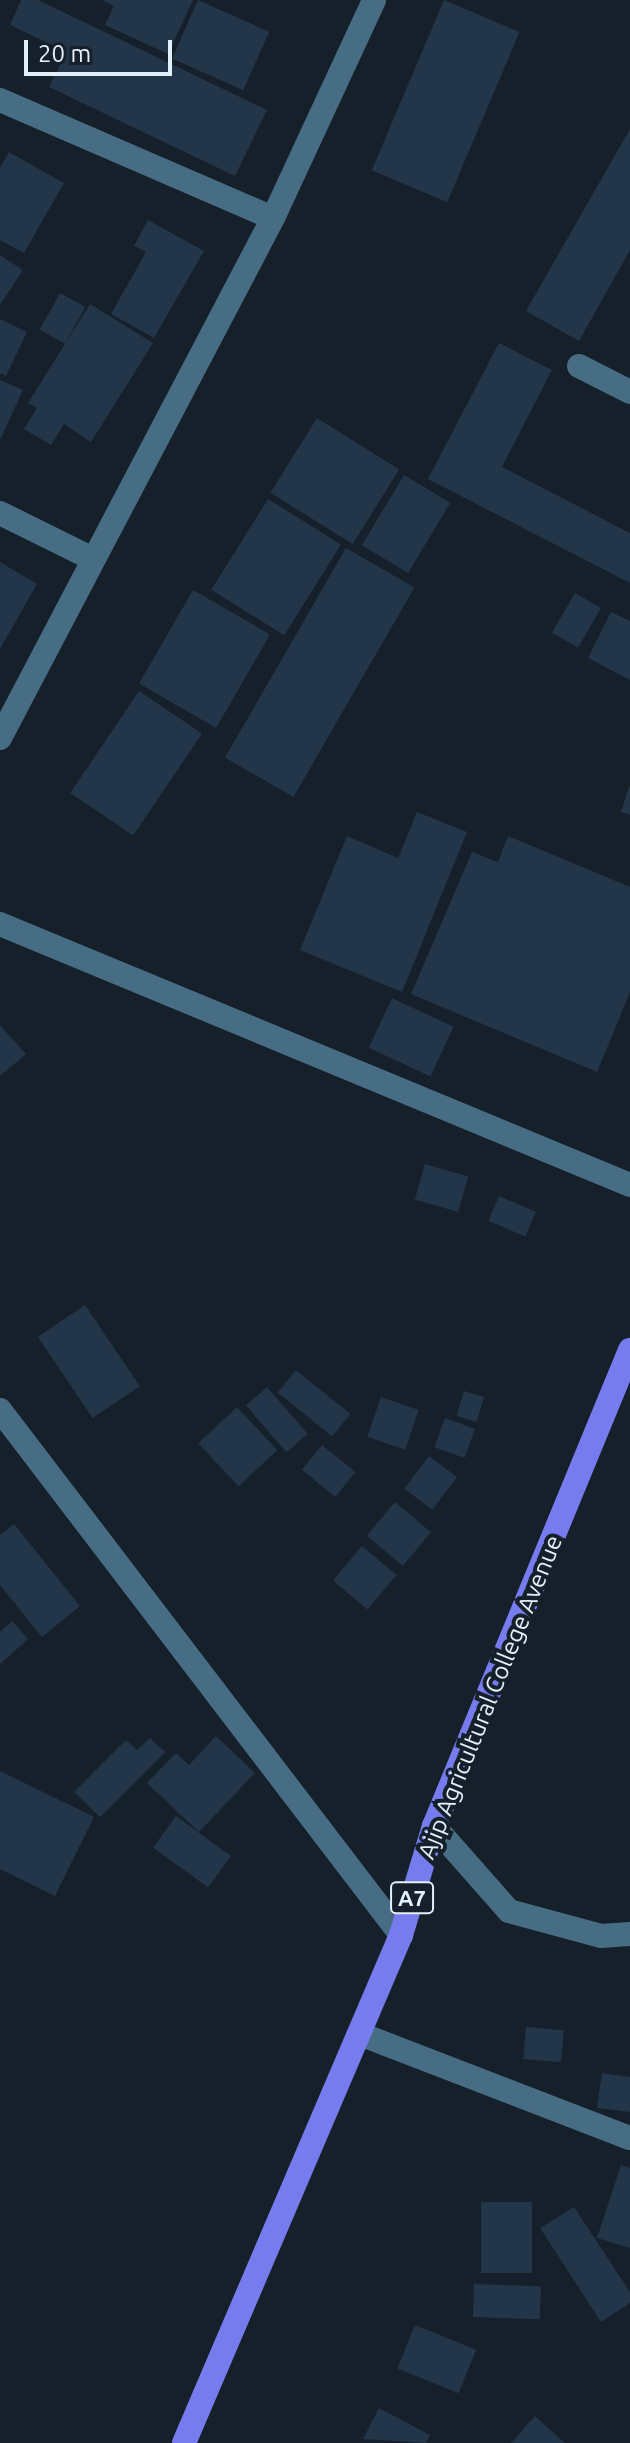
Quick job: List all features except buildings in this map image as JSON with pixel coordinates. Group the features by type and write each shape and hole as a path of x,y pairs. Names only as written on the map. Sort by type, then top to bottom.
{"main road":[{"name":"Ajip Agricultural College Avenue","path":"184,2443 401,1935 434,1826 630,1350"}],"street":[{"path":"0,738 91,558 273,218 374,0"},
{"path":"0,100 273,218"},
{"path":"579,366 630,392"},
{"path":"0,513 91,558"},
{"path":"0,924 630,1185"},
{"path":"0,1410 401,1935"},
{"path":"434,1826 509,1911 601,1936 630,1934"},
{"path":"360,2034 630,2138"}]}
